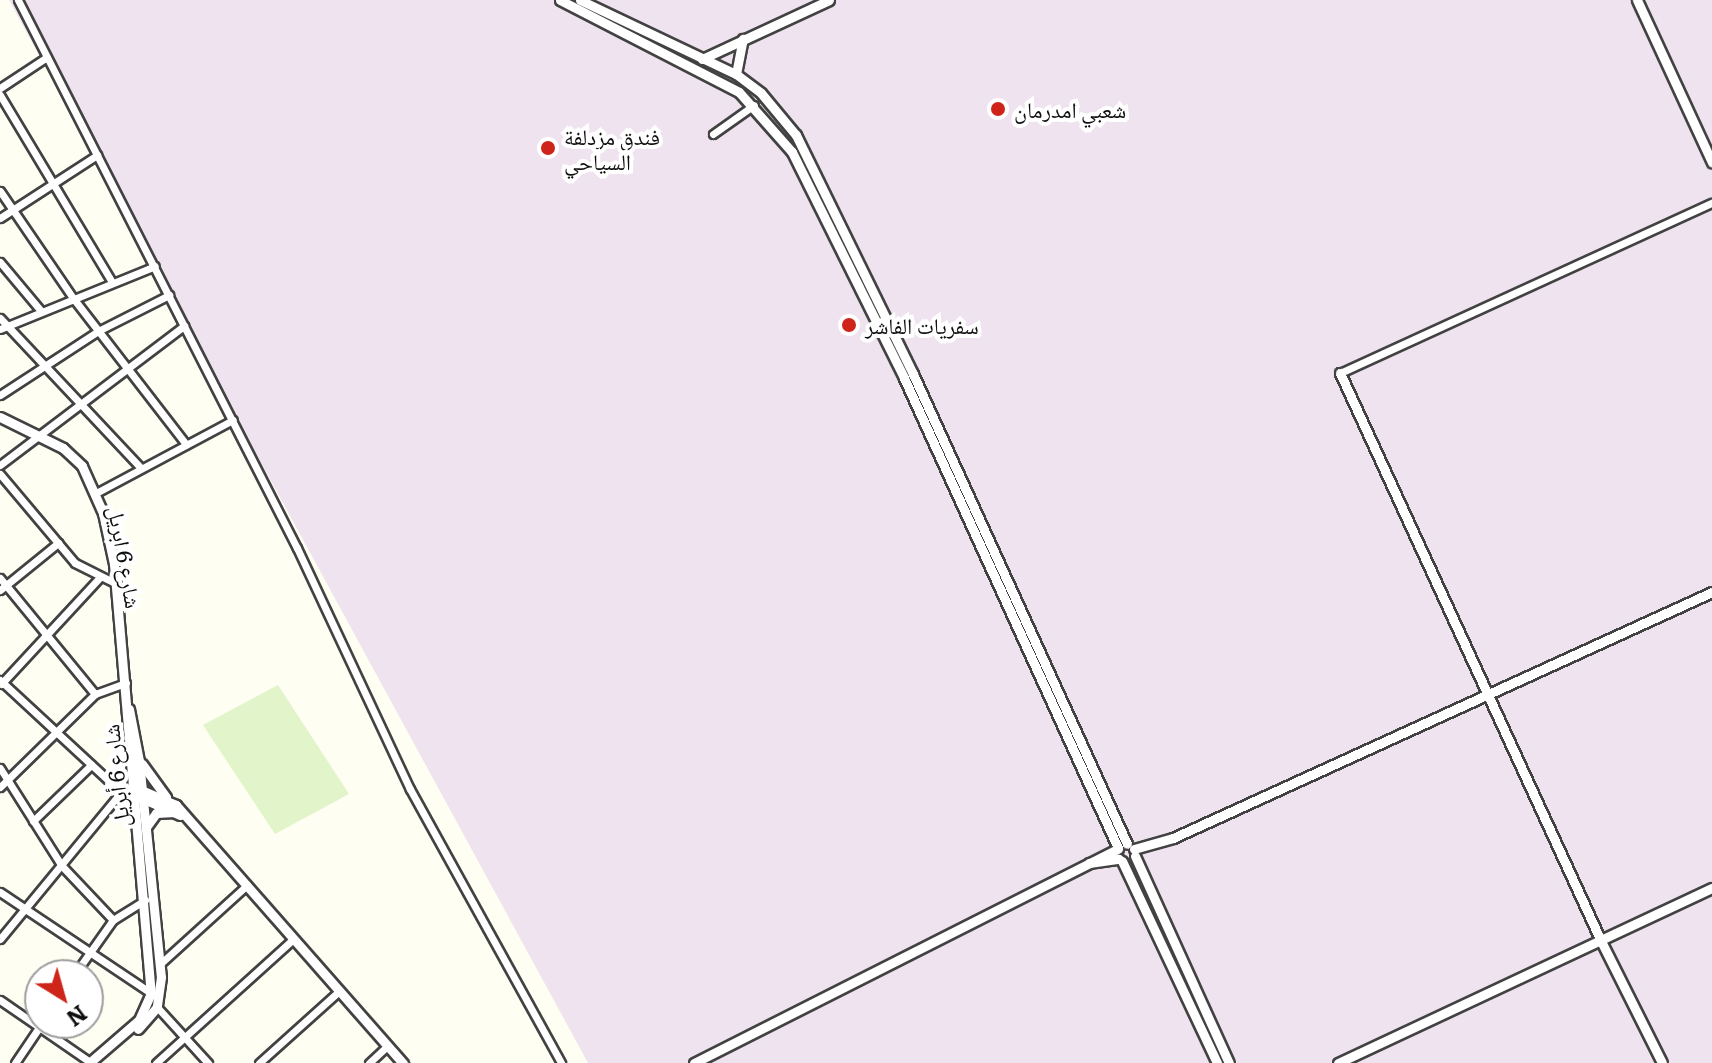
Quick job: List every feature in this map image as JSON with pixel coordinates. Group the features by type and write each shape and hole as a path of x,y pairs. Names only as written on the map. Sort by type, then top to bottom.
{"street":[{"path":"18,0 233,420 410,789 561,1063"},
{"path":"560,0 604,26 697,67 754,105 797,160 890,337"},
{"path":"580,0 704,56 736,74 761,93 796,135 1125,852 1217,1063"},
{"path":"697,67 704,56 829,0"},
{"path":"1637,0 1712,162"},
{"path":"736,74 743,39"},
{"path":"0,88 47,57"},
{"path":"0,95 112,282"},
{"path":"713,134 754,105"},
{"path":"0,218 97,155"},
{"path":"0,191 73,298 186,444"},
{"path":"1662,1063 1601,941 1340,373 1712,203"},
{"path":"0,262 41,311"},
{"path":"4,328 155,266"},
{"path":"2,391 47,368 98,331 169,295"},
{"path":"0,318 4,328 47,368 141,468"},
{"path":"0,465 184,326"},
{"name":"شارع 6 ابريل","path":"0,417 42,435 78,461 96,493 115,583 127,706"},
{"path":"96,493 233,420"},
{"path":"0,474 75,563 115,583"},
{"path":"3,588 58,543"},
{"path":"100,577 1,683 121,792 138,792 169,800"},
{"path":"0,578 3,588 47,634 95,694"},
{"path":"694,1063 1086,863 1173,838 1486,692 1712,592"},
{"path":"0,787 95,694 126,683"},
{"name":"شارع 6 أبريل","path":"127,706 139,761 138,792 146,827 151,993"},
{"name":"شارع 6 أبريل","path":"127,706 160,964 157,1007"},
{"path":"139,761 245,887 403,1063"},
{"path":"33,821 91,765"},
{"path":"0,768 62,866 113,920"},
{"path":"0,939 121,792"},
{"path":"138,792 186,819"},
{"path":"146,827 156,813 176,812"},
{"path":"1125,852 1229,1063"},
{"path":"160,964 245,887"},
{"path":"1338,1063 1712,888"},
{"path":"0,892 151,993 147,1010 118,1041"},
{"path":"85,959 113,920 135,901 150,899"},
{"path":"156,1063 292,940"},
{"path":"259,1063 338,992"},
{"path":"0,1000 24,1015"},
{"path":"59,1039 89,1063 142,1026 157,1007 208,1063"},
{"path":"15,1063 31,1039"},
{"path":"369,1063 387,1046"}],"shaded area":[{"path":"9,0 1712,0 1712,1063 588,1063"}],"green space":[{"path":"278,685 349,794 275,834 203,725"}],"place":[{"name":"شعبي امدرمان","path":"998,109"},
{"name":"فندق مزدلفة السياحي","path":"548,148"},
{"name":"سفريات الفاشر","path":"849,325"}]}
